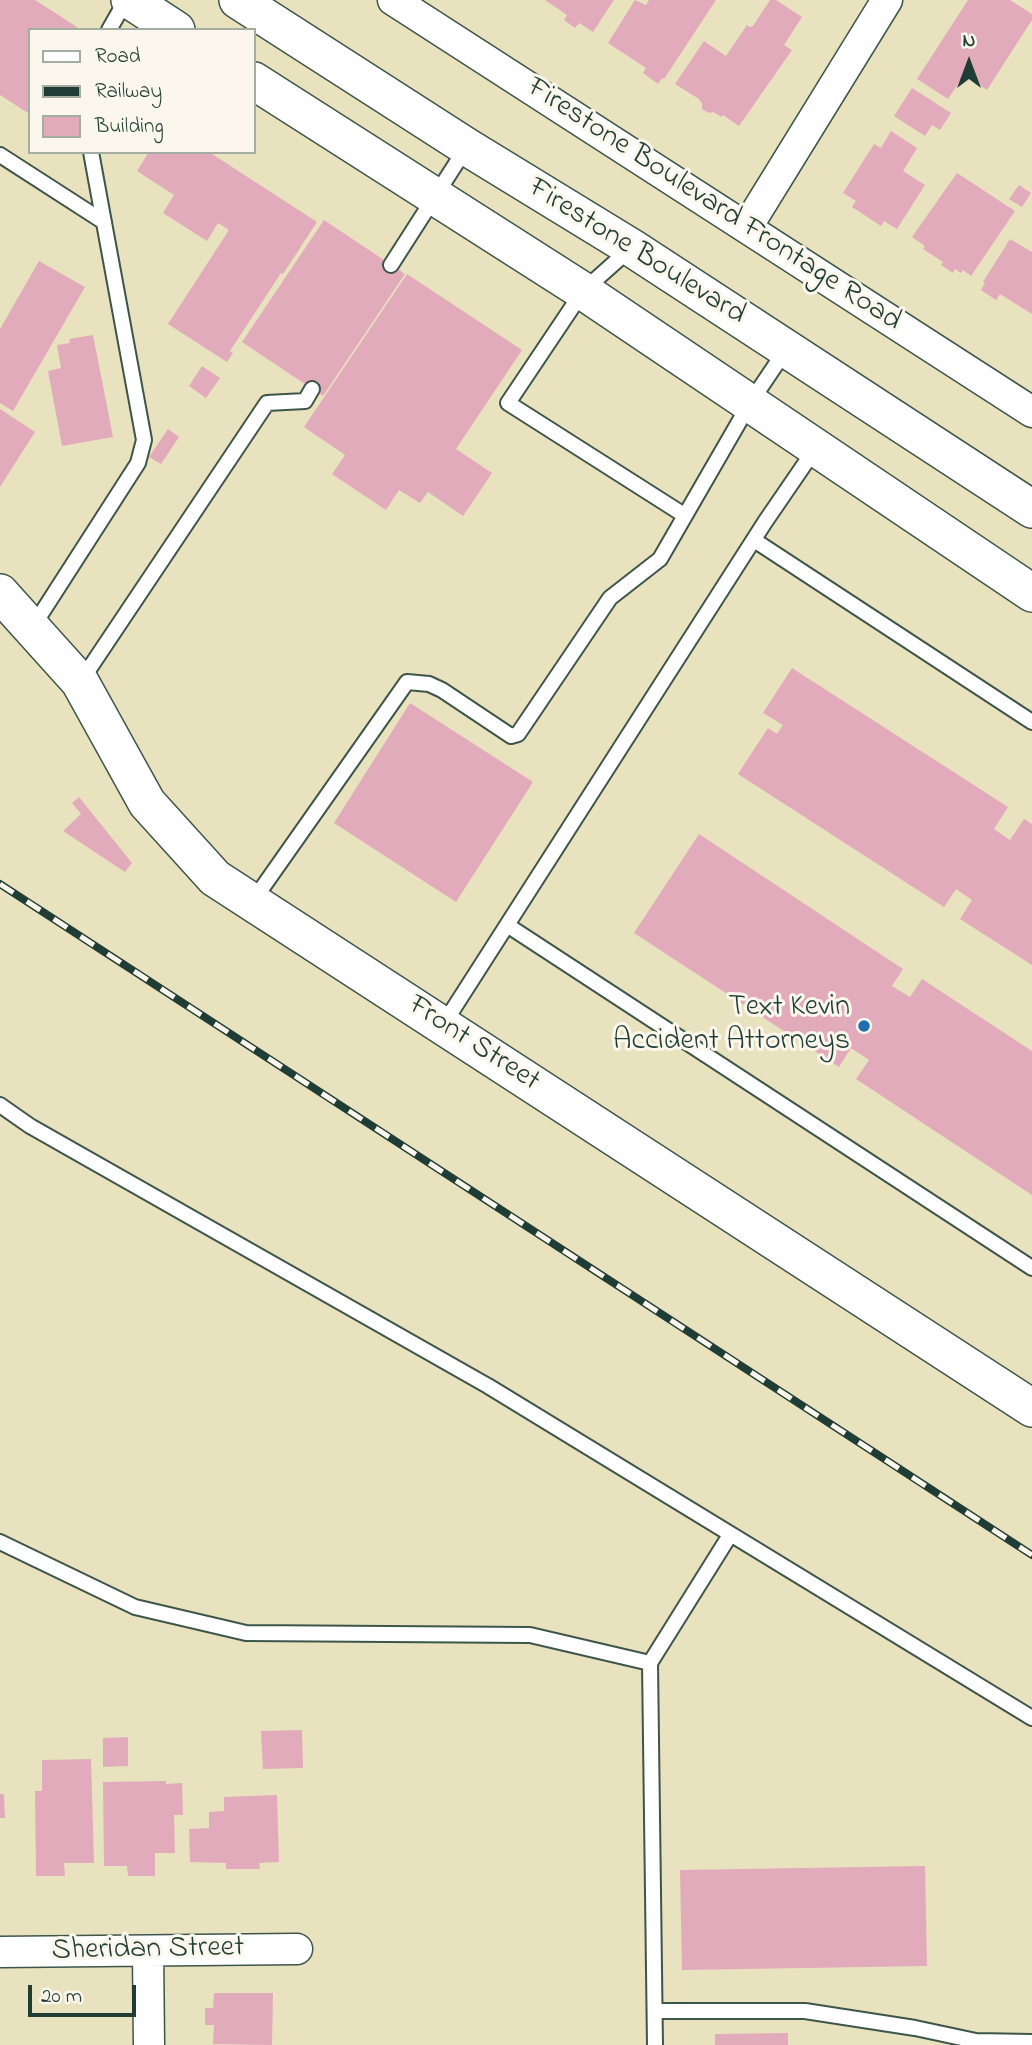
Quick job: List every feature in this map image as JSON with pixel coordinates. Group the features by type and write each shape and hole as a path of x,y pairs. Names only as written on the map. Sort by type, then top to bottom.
{"street":[{"path":"128,0 173,28"},
{"name":"Firestone Boulevard","path":"238,0 467,147 632,248 1032,509"},
{"name":"Firestone Boulevard Frontage Road","path":"393,0 1032,412"},
{"path":"747,226 887,0"},
{"name":"Firestone Boulevard","path":"256,81 583,291 1032,593"},
{"name":"Front Street","path":"0,593 80,682 147,803 215,878 1032,1408"},
{"name":"Sheridan Street","path":"0,1952 297,1948"},
{"path":"148,1952 149,2045"}],"lane":[{"path":"110,28 128,0"},
{"path":"391,265 467,147"},
{"path":"32,628 138,463 144,440 91,154"},
{"path":"0,155 104,222"},
{"path":"632,248 583,291 508,403 684,515"},
{"path":"252,902 407,682 429,684 442,690 511,736 518,734 610,598 660,559 750,403 786,349"},
{"path":"80,682 267,403 305,401 313,389"},
{"path":"443,1026 816,447"},
{"path":"754,540 1032,722"},
{"path":"507,925 1032,1268"},
{"path":"0,1105 30,1126 488,1386 1032,1718"},
{"path":"655,2045 650,1663 730,1535"},
{"path":"0,1542 135,1607 246,1633 530,1635 650,1663"},
{"path":"655,2011 805,2011 915,2028 976,2041 1032,2042"}],"building":[{"path":"0,0 35,0 77,27 28,28 28,113 0,95"},
{"path":"545,0 614,0 593,32 579,23 575,28 564,20 567,15"},
{"path":"635,0 646,5 649,0 716,0 658,84 643,73 646,68 608,43"},
{"path":"770,0 776,0 802,17 784,45 792,50 739,126 723,115 722,117 702,109 699,99 675,84 704,41 726,56 747,25 753,26"},
{"path":"968,0 1010,0 1032,14 1032,20 987,90 964,75 948,99 917,79"},
{"path":"912,88 951,113 940,130 932,125 925,136 894,116"},
{"path":"891,131 917,148 903,171 925,185 897,229 884,221 881,226 852,207 856,201 843,193 874,144 881,148"},
{"path":"148,154 212,154 317,222 230,351 233,353 227,362 168,324 229,230 218,223 207,241 163,213 174,195 137,171"},
{"path":"957,173 1015,211 971,276 963,270 961,273 955,269 956,266 953,273 912,237"},
{"path":"1019,185 1031,193 1022,207 1009,199"},
{"path":"324,220 405,274 323,396 242,342"},
{"path":"1010,239 1032,252 1032,314 1000,294 996,300 981,290 985,283 983,282"},
{"path":"39,261 85,287 13,411 0,403 0,329"},
{"path":"407,274 522,350 456,449 492,473 463,516 428,492 420,503 399,490 386,510 332,474 345,455 304,427"},
{"path":"93,335 113,437 62,446 48,371 61,368 57,345 70,343 69,339"},
{"path":"202,366 220,378 206,398 189,386"},
{"path":"0,409 35,432 0,487"},
{"path":"168,429 179,437 161,464 149,457"},
{"path":"792,668 1008,807 994,829 1010,840 1024,819 1032,824 1032,965 960,919 972,900 956,889 944,907 738,774 768,728 777,734 783,725 763,713"},
{"path":"410,703 533,782 456,902 334,823"},
{"path":"79,797 132,863 125,872 63,831 81,814 72,803"},
{"path":"699,834 903,969 892,986 910,997 922,979 1032,1051 1032,1195 856,1079 869,1060 851,1048 839,1067 634,933"},
{"path":"302,1730 303,1768 263,1769 261,1731"},
{"path":"128,1737 128,1766 103,1767 103,1738"},
{"path":"91,1759 94,1863 64,1863 65,1876 36,1876 35,1791 42,1791 42,1760"},
{"path":"166,1781 166,1784 182,1783 183,1815 174,1815 175,1853 155,1853 155,1876 128,1876 127,1866 104,1866 103,1782"},
{"path":"0,1794 4,1794 5,1818 0,1818"},
{"path":"277,1795 279,1862 259,1863 260,1869 226,1869 226,1863 190,1862 189,1829 209,1828 209,1812 224,1811 224,1797"},
{"path":"925,1866 927,1966 682,1970 680,1870"},
{"path":"214,1993 273,1993 272,2045 213,2044 214,2025 205,2025 205,2008 213,2008"},
{"path":"788,2033 788,2045 715,2045 715,2034"}],"railway":[{"path":"0,884 1032,1555"}],"place":[{"name":"Text Kevin Accident Attorneys","path":"864,1026"}]}
